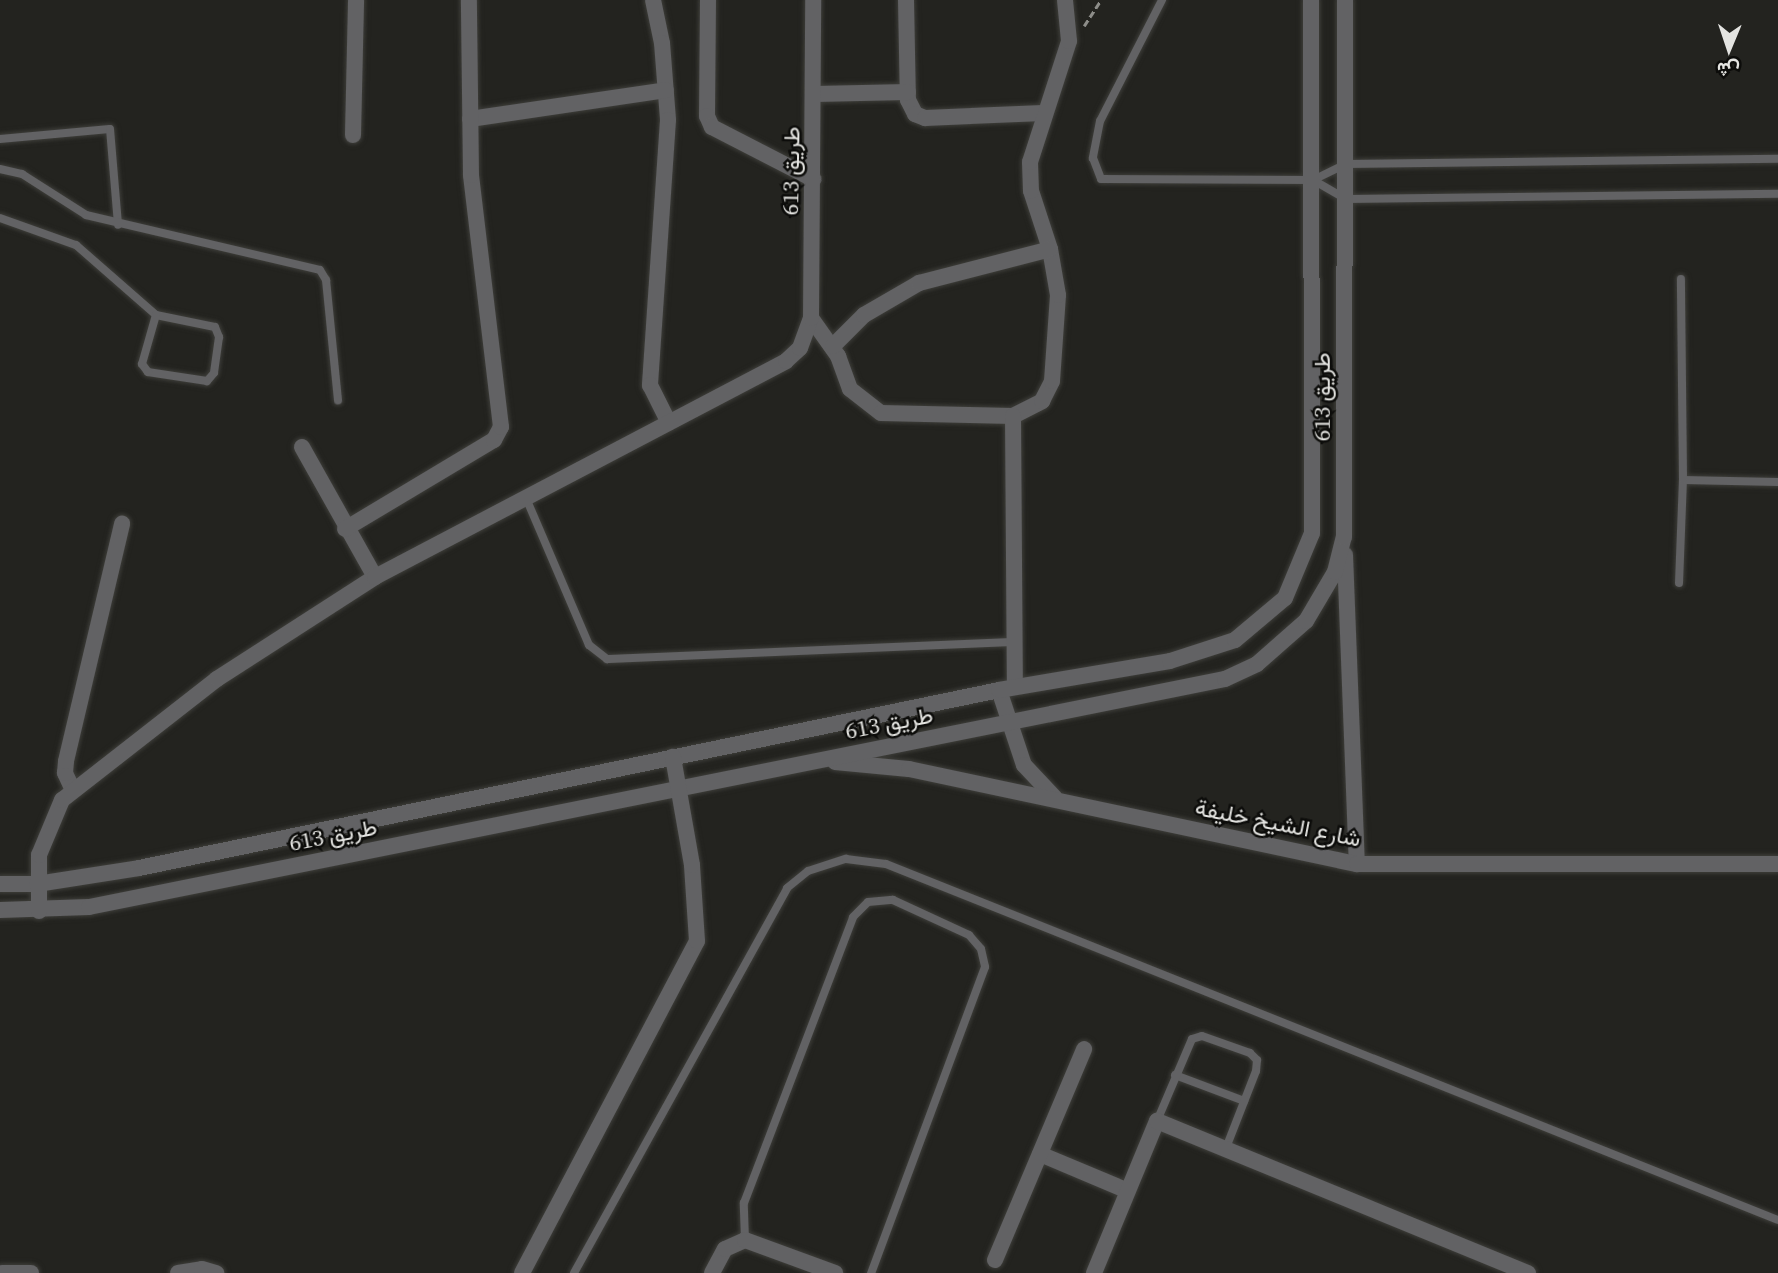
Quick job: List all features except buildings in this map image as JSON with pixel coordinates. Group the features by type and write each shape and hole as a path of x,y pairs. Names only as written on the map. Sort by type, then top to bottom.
{"street":[{"path":"353,135 356,0"},
{"path":"345,529 494,440 501,427 471,175 469,0"},
{"path":"653,0 668,120 650,385 669,423"},
{"path":"708,0 707,116 712,127 813,179"},
{"name":"طريق 613","path":"39,911 39,855 47,827 72,788 217,679 375,577 786,361 805,340 811,318 815,94 813,0"},
{"path":"906,0 908,92 912,110 925,118 1043,113"},
{"path":"811,318 833,346 850,389 881,413 1013,416 1042,401 1052,381 1058,315 1050,250 1030,177 1032,146 1070,32 1065,0"},
{"name":"طريق 613","path":"0,884 37,884 139,868 1007,688 1170,660 1235,640 1284,598 1312,533 1311,0"},
{"name":"طريق 613","path":"0,910 39,911 89,907 1225,679 1257,664 1306,621 1335,572 1344,537 1345,0"},
{"path":"470,119 666,90"},
{"path":"815,94 908,92"},
{"path":"833,346 864,315 919,283 1050,250"},
{"path":"1013,416 1014,642 1007,688 1007,723 1024,765 1057,799"},
{"path":"302,447 345,529 375,577"},
{"path":"72,788 65,773 66,761 122,524"},
{"path":"1344,537 1357,864"},
{"path":"522,1273 697,941 692,865 673,757"},
{"name":"شارع الشيخ خليفة","path":"818,761 909,769 1357,864 1778,863"},
{"path":"995,1260 1084,1049"},
{"path":"1094,1273 1157,1121 1528,1273"},
{"path":"1040,1154 1128,1191"},
{"path":"712,1273 729,1245 745,1240 835,1273"},
{"path":"177,1273 202,1269 216,1273"},
{"path":"2,1273 31,1273"}],"lane":[{"path":"1162,0 1100,121 1093,151 1097,176 1106,180 1313,180 1346,164 1778,159"},
{"path":"0,139 110,129 118,225"},
{"path":"0,169 22,174 86,215 118,225 320,270 326,280 338,400"},
{"path":"1313,180 1346,199 1778,194"},
{"path":"0,218 76,245 156,315 215,327 219,337 214,373 207,381 148,372 142,364 156,315"},
{"path":"1679,583 1683,480 1681,279"},
{"path":"1683,480 1778,482"},
{"path":"526,498 589,645 607,659 1014,642"},
{"path":"574,1273 787,888 820,865 846,859 886,864 1778,1220"},
{"path":"745,1240 744,1203 853,917 868,901 893,901 969,935 981,949 985,967 871,1273"},
{"path":"1157,1121 1192,1039 1202,1036 1228,1045 1257,1060 1226,1148"},
{"path":"1175,1075 1244,1101"}],"path":[{"path":"1070,32 1081,31 1101,0"}]}
